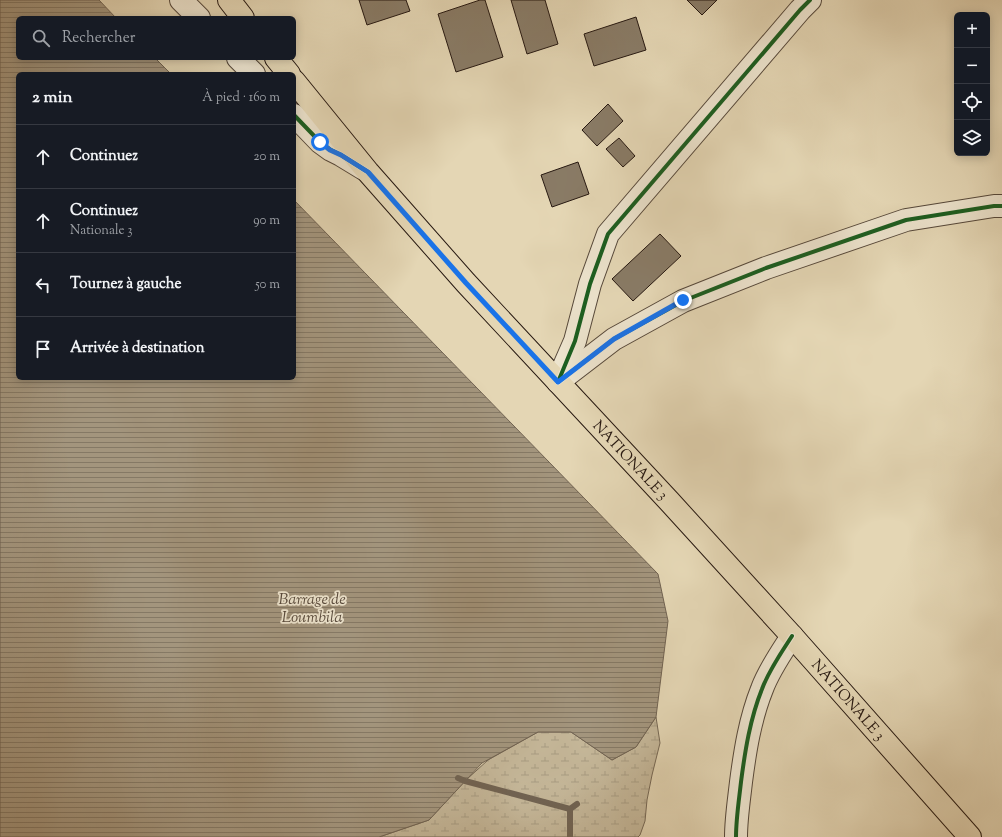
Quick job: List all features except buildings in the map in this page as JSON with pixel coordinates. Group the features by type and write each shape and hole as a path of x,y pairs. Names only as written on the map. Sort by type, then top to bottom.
{"main road":[{"path":"229,0 241,16"},
{"path":"278,60 287,72"},
{"name":"NATIONALE 3","path":"296,83 368,172 466,283 669,501 792,636 970,837"}],"street":[{"path":"181,0 197,16"},
{"path":"558,382 575,341 590,284 608,234 810,0"},
{"path":"240,60 252,72"},
{"path":"296,117 320,142 330,150 368,172"},
{"path":"558,382 614,339 683,300 766,268 906,220 1002,206"},
{"path":"736,837 736,821 744,758 753,712 773,665 792,636"}],"green space":[{"path":"656,717 660,743 647,800 645,821 638,837 379,837 429,820 465,781 488,760 538,732 571,732 612,760 636,747"}],"water":[{"name":"Barrage de Loumbila","path":"0,0 99,0 114,16 16,16 16,60 157,60 169,72 16,72 16,380 296,380 296,202 658,574 668,621 656,717 636,747 612,760 571,732 538,732 482,763 429,820 379,837 0,837"}],"waterway":[{"path":"458,778 570,809 577,804"},
{"path":"570,809 570,837"}],"cycle path":[{"path":"558,382 575,341 590,284 608,234 810,0"},
{"path":"296,117 320,142 368,172"},
{"path":"558,382 614,339 683,301 766,268 906,220 1002,206"},
{"path":"736,837 737,816 748,735 754,712 768,675 792,636"}],"route":[{"path":"320,142 330,150 368,172 466,283 558,382 614,339 683,300"}]}
